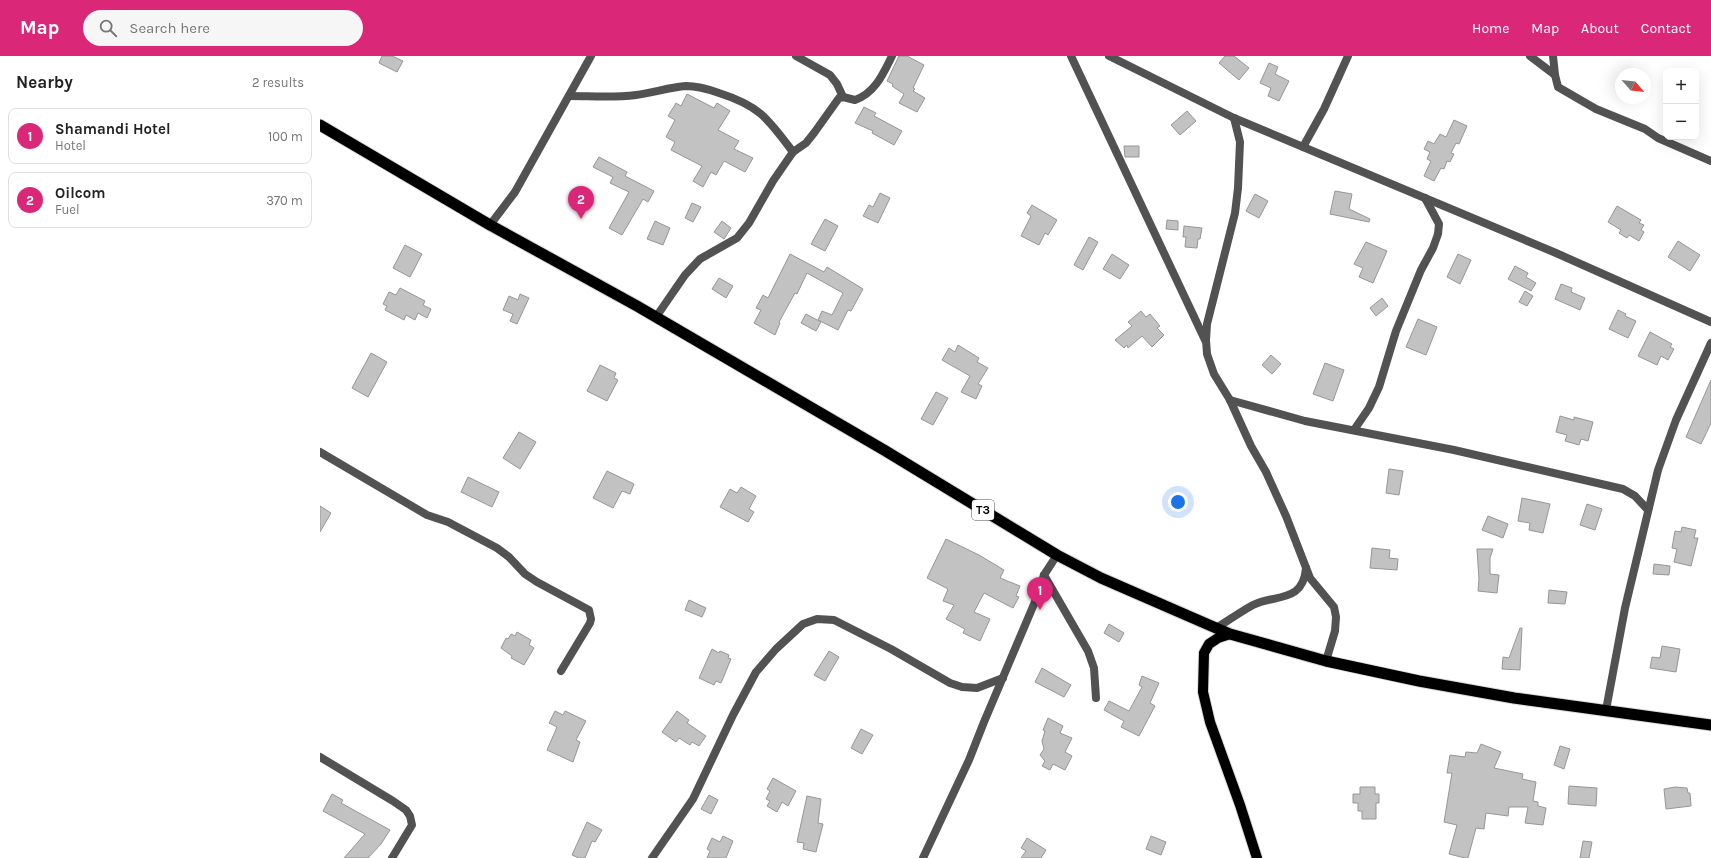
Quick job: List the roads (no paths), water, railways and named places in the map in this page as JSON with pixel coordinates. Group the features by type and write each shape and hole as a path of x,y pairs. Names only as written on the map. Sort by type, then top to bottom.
{"highway":[{"name":"T3","path":"320,125 490,225 656,317 884,450 1058,555 1101,578 1216,628 1230,634 1326,661 1419,681 1514,698 1711,725"}],"main road":[{"path":"1230,634 1218,638 1209,644 1204,653 1203,692 1210,722 1240,805 1257,858"}],"street":[{"path":"490,225 515,192 591,56"},
{"path":"796,56 830,75 837,84 843,97"},
{"path":"656,317 685,275 700,259 737,238 749,223 773,181 792,152 806,143 826,118 839,98 843,97 855,100 870,92 892,56"},
{"path":"1071,56 1206,340"},
{"path":"1110,56 1234,118 1636,288 1711,322"},
{"path":"1303,147 1324,109 1348,56"},
{"path":"1530,56 1555,76"},
{"path":"1553,56 1555,76 1558,87 1596,110 1645,129 1658,138 1711,161"},
{"path":"569,96 616,97 654,93 685,86 699,86 743,101 756,109 772,125 792,152"},
{"path":"1234,118 1240,142 1238,188 1234,213 1207,324 1207,354 1214,374 1230,400 1286,516 1310,578 1334,607 1336,617 1335,630 1326,661"},
{"path":"1354,430 1379,387 1396,331 1421,270 1438,234 1439,224 1425,198"},
{"path":"1606,710 1625,608 1658,470 1676,420 1711,343"},
{"path":"1230,400 1273,413 1454,450 1623,489 1635,496 1648,510"},
{"path":"320,452 427,515 448,522 497,548 509,557 525,574 589,610 592,619 561,671"},
{"path":"923,858 969,760 1037,597 1044,575 1058,555"},
{"path":"1216,628 1260,602 1293,594 1300,588 1305,579 1306,568"},
{"path":"1044,575 1088,650 1094,668 1096,698"},
{"path":"652,858 693,799 733,715 756,672 776,649 803,624 817,619 834,620 891,649 950,683 962,687 978,688 1003,678"},
{"path":"320,757 406,810 410,816 412,825 408,834 392,858"}],"place":[{"name":"Oilcom","path":"581,219"},
{"name":"Shamandi Hotel","path":"1040,610"}]}
